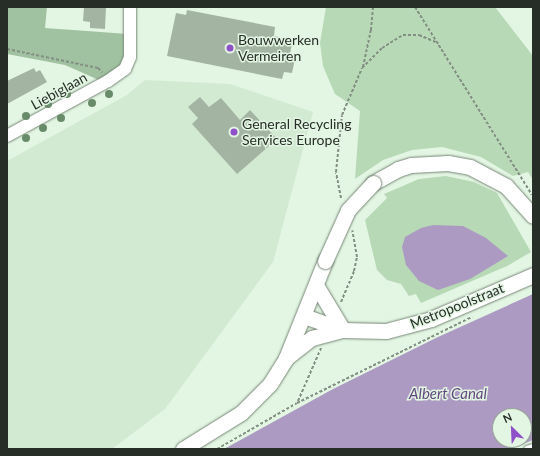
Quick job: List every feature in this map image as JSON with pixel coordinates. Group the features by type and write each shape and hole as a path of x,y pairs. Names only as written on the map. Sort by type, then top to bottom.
{"street":[{"name":"Liebiglaan","path":"7,136 108,81 124,69 130,57 130,7"},
{"path":"183,449 241,413 270,384 286,358 348,210 374,183 398,169 411,165 448,164 470,168 506,186 533,216"},
{"name":"Metropoolstraat","path":"304,316 343,330 366,332 408,326 533,275"},
{"path":"286,358 312,338 343,330 316,285"}],"lane":[{"path":"527,449 533,446"}],"path":[{"path":"342,115 347,100 362,68 373,7"},
{"path":"416,7 533,196"},
{"path":"362,68 382,48 403,35 419,35 438,43"},
{"path":"7,49 98,68 108,81"},
{"path":"217,449 298,402 473,316"},
{"path":"298,402 322,345"}],"shaded area":[{"path":"7,7 47,7 45,28 128,34 123,68 101,81 65,65 7,54"},
{"path":"326,7 495,7 533,56 533,180 528,172 513,176 481,157 442,147 412,150 383,160 355,179 360,111 335,94 323,66 320,43"},
{"path":"145,80 230,84 313,112 273,262 165,409 112,449 7,449 7,161 127,95"},
{"path":"446,176 474,182 497,193 531,252 507,266 421,303 416,294 409,296 401,284 387,280 377,270 365,220 387,198 384,194 419,179"}],"water":[{"path":"433,225 463,226 486,238 508,256 470,279 438,290 419,281 406,265 402,247 405,237 421,228"},
{"name":"Albert Canal","path":"533,294 533,440 532,408 492,408 492,448 513,448 224,449 333,389 438,337"}],"building":[{"path":"84,7 106,7 105,29 90,28 90,22 83,21"},
{"name":"Bouwwerken Vermeiren","path":"187,10 275,27 274,36 293,40 289,58 295,59 292,73 284,72 282,79 167,56 176,13 186,15"},
{"path":"34,68 36,72 40,70 47,82 7,104 7,81"},
{"name":"General Recycling Services Europe","path":"200,97 209,107 221,98 240,120 250,110 277,139 237,174 192,124 198,118 188,107"}],"place":[{"name":"Bouwwerken Vermeiren","path":"230,48"},
{"name":"General Recycling Services Europe","path":"234,132"}]}
